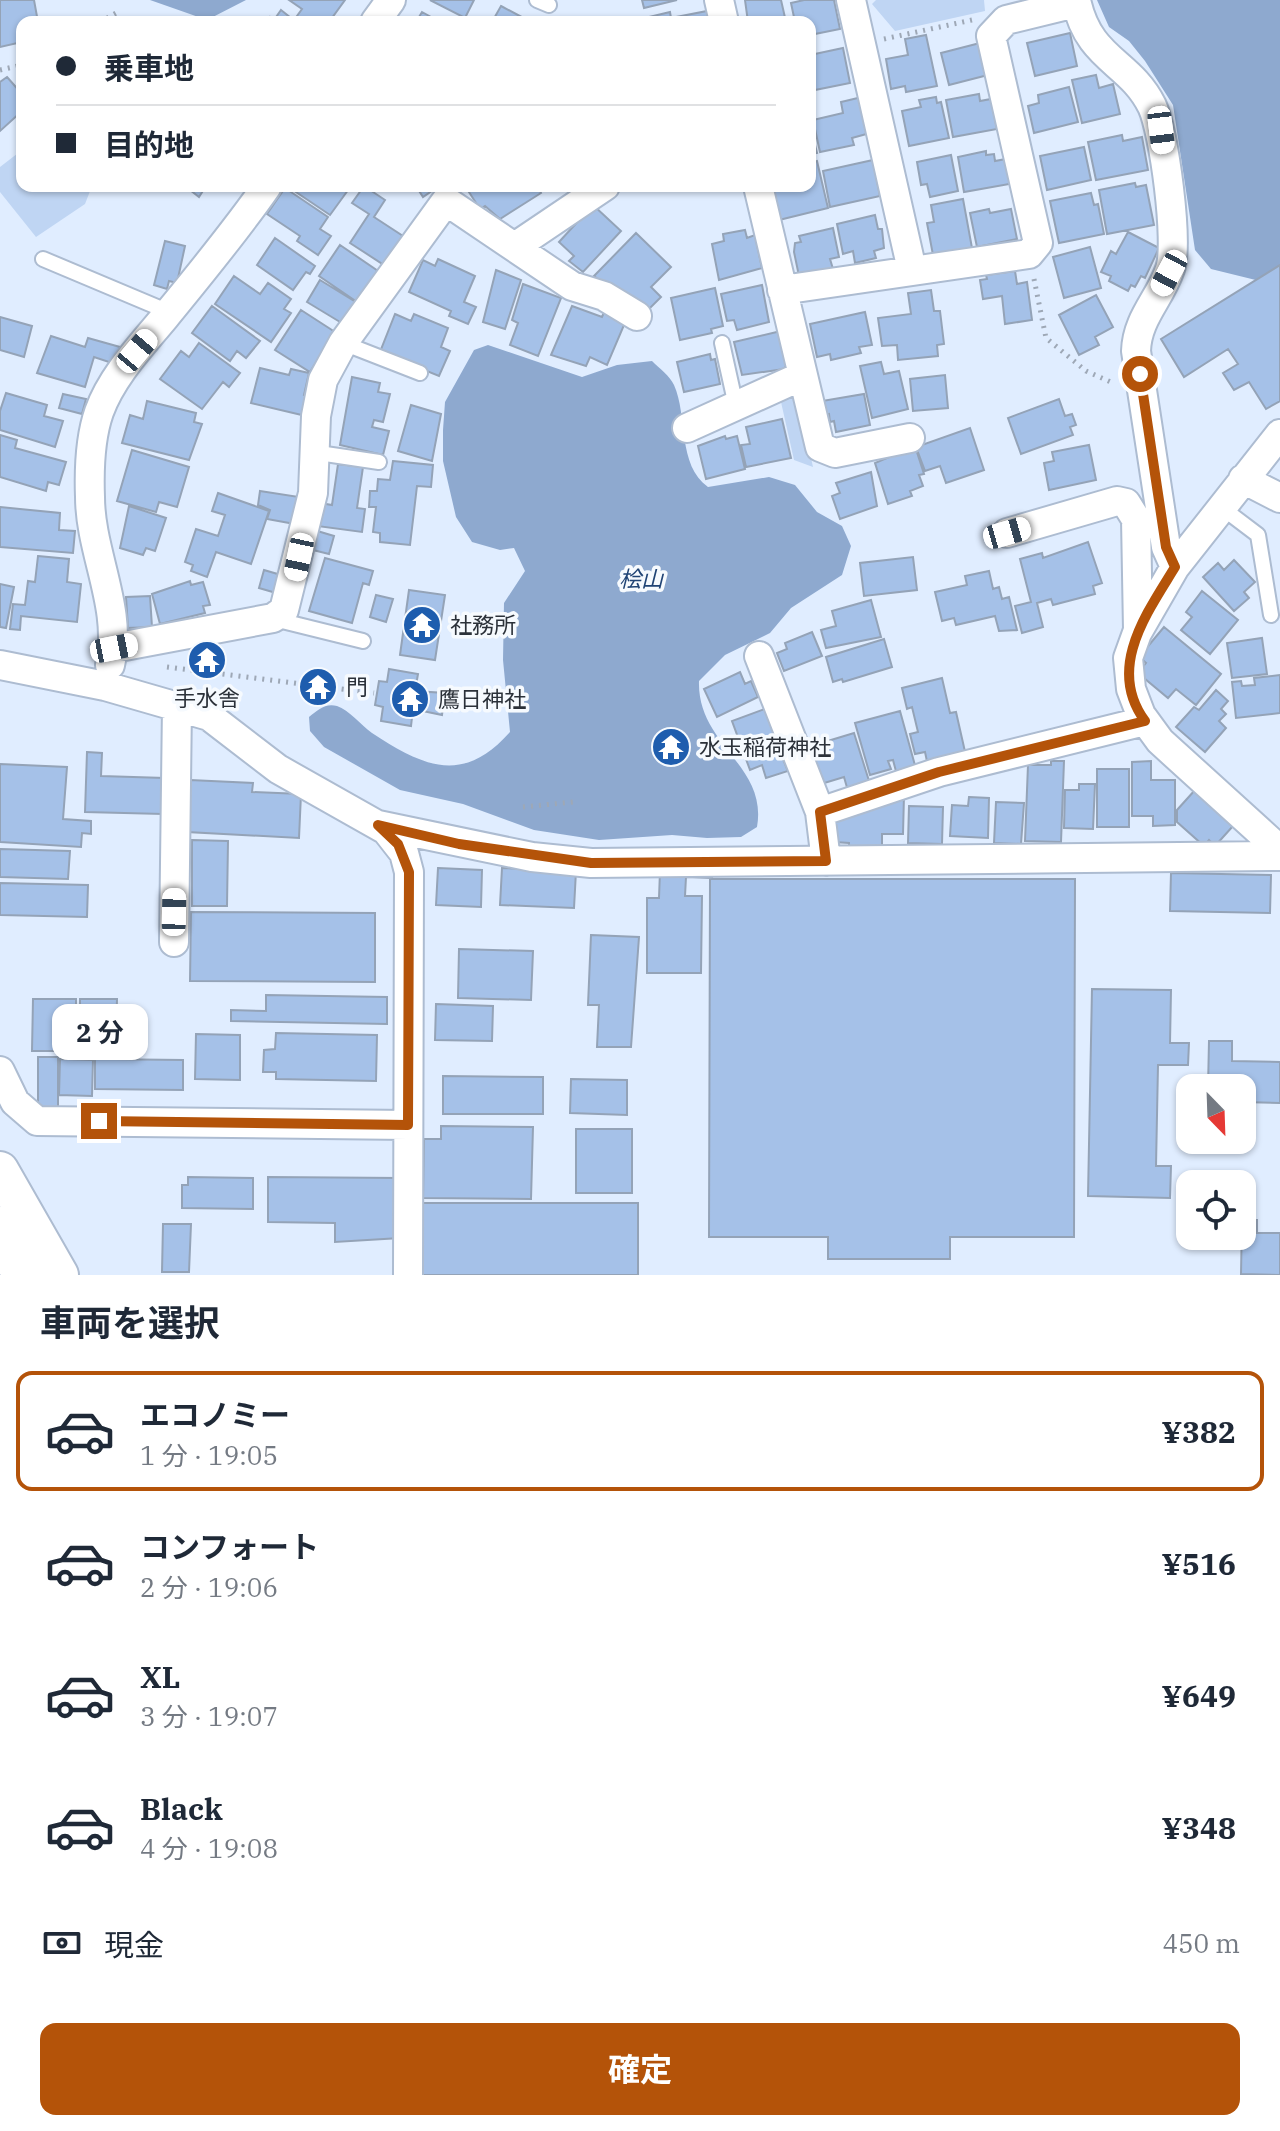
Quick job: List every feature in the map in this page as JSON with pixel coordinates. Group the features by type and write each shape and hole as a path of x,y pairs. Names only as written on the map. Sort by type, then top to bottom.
{"highway":[{"path":"0,1229 26,1275"}],"street":[{"path":"851,0 912,270"},
{"path":"782,290 1029,254 1038,243 991,36 994,29 1006,20 1076,2 1085,33 1145,94 1161,130 1174,251 1169,273 1136,333 1166,547 1175,567"},
{"path":"110,664 106,578 90,521 89,468 99,412 121,370 234,234 263,192"},
{"path":"516,246 596,192"},
{"path":"759,192 817,441 824,450 835,453 910,438"},
{"path":"0,665 110,664 280,615 288,604 313,493 312,452 323,380 343,343 446,201 572,286 604,296 637,316"},
{"path":"687,428 802,376"},
{"path":"1280,434 1175,567 1138,630 1128,658 1131,689 1145,721 1160,741 1280,850"},
{"path":"1243,479 1280,498"},
{"path":"1007,533 1117,501 1126,503 1136,519 1138,630"},
{"path":"759,656 820,812 826,861"},
{"path":"110,664 177,705 209,716 278,769 378,825 398,844 409,872 408,1275"},
{"path":"174,942 177,705"},
{"path":"820,812 939,772 1145,721"},
{"path":"378,825 459,844 591,863 1280,856"},
{"path":"0,1071 15,1102 37,1121 408,1125"},
{"path":"0,1170 60,1275"}],"lane":[{"path":"43,259 169,312"},
{"path":"343,343 420,373"},
{"path":"722,343 736,406"},
{"path":"312,452 379,462"},
{"path":"1221,507 1258,535 1271,615"},
{"path":"273,618 363,641"}],"path":[{"path":"111,16 118,12"},
{"path":"861,43 978,19"},
{"path":"1029,254 1046,338 1086,371 1143,396"},
{"path":"110,664 374,693"},
{"path":"523,807 573,802"}],"shaded area":[{"path":"876,0 984,0 985,11 895,31 872,4"},
{"path":"16,155 16,192 90,192 85,204 36,237 0,192 0,167"},
{"path":"791,397 800,408 813,467 794,460 781,402"}],"green space":[{"path":"150,0 246,0 215,16 196,16"},
{"path":"1097,0 1280,0 1280,286 1211,269 1195,250 1173,105 1129,41 1109,27"},
{"name":"桧山","path":"488,345 582,377 617,365 652,361 674,385 687,453 698,478 708,487 769,477 795,485 817,512 842,526 851,546 842,575 791,608 770,633 725,655 699,681 701,703 709,722 743,770 758,806 757,827 741,837 672,835 599,840 534,830 463,804 400,790 324,747 310,731 309,717 325,706 337,706 391,745 426,762 443,765 459,765 476,759 493,749 510,732 503,660 504,603 525,571 514,548 500,550 472,542 456,517 443,461 445,402 474,350"}],"building":[{"path":"0,0 34,0 37,16 16,16 16,43 0,47"},
{"path":"289,0 345,0 333,16 297,16 302,9"},
{"path":"430,0 474,0 466,16"},
{"path":"642,0 677,0 644,8"},
{"path":"745,0 781,0 785,16 747,16"},
{"path":"834,0 840,29 816,34 816,16 794,16 791,3"},
{"path":"501,6 520,16 495,16"},
{"path":"707,11 708,16 681,16"},
{"path":"1070,33 1077,66 1035,76 1027,43"},
{"path":"926,35 937,86 906,92 905,86 891,89 886,59 908,55 905,39"},
{"path":"980,43 988,75 949,85 941,53"},
{"path":"843,48 850,83 816,90 816,54"},
{"path":"1096,75 1099,88 1113,84 1120,114 1082,123 1072,80"},
{"path":"7,77 16,87 16,116 0,131 0,82"},
{"path":"1069,87 1078,122 1034,133 1028,106 1039,103 1038,95"},
{"path":"979,94 980,101 991,99 997,129 953,137 946,100"},
{"path":"862,97 870,133 852,138 854,145 820,152 816,119 843,113 841,102"},
{"path":"936,97 937,103 941,102 949,138 909,146 902,111 921,107 919,100"},
{"path":"1122,135 1123,141 1142,137 1148,170 1096,180 1088,142"},
{"path":"1084,147 1091,180 1047,190 1040,156"},
{"path":"986,151 986,155 994,154 995,161 1011,158 1015,183 964,192 958,157"},
{"path":"951,155 958,191 930,197 927,184 921,185 917,162"},
{"path":"873,160 880,196 830,207 823,171"},
{"path":"816,161 828,208 779,220 772,192 816,192"},
{"path":"1135,183 1136,187 1146,185 1154,225 1107,234 1099,190"},
{"path":"282,192 291,192 328,217 320,229 331,236 318,255 297,241 300,236 267,214"},
{"path":"296,192 347,192 330,215"},
{"path":"360,192 373,192 385,200 374,217 403,236 384,265 350,243 369,214 352,203"},
{"path":"469,192 541,193 500,219 485,206 480,209"},
{"path":"1091,193 1094,205 1098,204 1104,234 1059,243 1050,201"},
{"path":"963,199 972,248 933,255 927,223 934,222 931,205"},
{"path":"593,205 621,231 583,272 569,261 574,256 559,242"},
{"path":"989,209 990,213 1011,209 1017,239 977,247 970,213"},
{"path":"875,215 878,229 882,229 884,248 874,251 876,258 855,263 853,251 843,254 837,224"},
{"path":"833,228 839,257 830,259 833,269 799,276 794,252 795,243 801,242 799,236"},
{"path":"745,230 747,238 755,235 762,268 719,280 712,244 724,241 723,234"},
{"path":"1128,232 1159,248 1145,278 1141,276 1135,287 1131,285 1128,291 1109,281 1111,276 1101,272 1111,251 1116,254"},
{"path":"636,233 671,267 651,287 661,297 641,317 594,276"},
{"path":"275,238 315,266 310,274 306,272 293,290 257,265"},
{"path":"165,241 185,246 177,283 169,281 167,289 154,285"},
{"path":"340,245 381,273 360,304 319,276"},
{"path":"1090,247 1101,288 1064,298 1053,257"},
{"path":"438,259 475,276 464,302 476,307 468,324 449,316 451,311 409,292 423,260 435,266"},
{"path":"1280,265 1280,401 1266,409 1249,382 1234,390 1223,373 1238,364 1228,349 1184,377 1161,339"},
{"path":"496,270 521,280 505,329 483,322"},
{"path":"1015,271 1017,284 1027,282 1032,320 1005,324 1002,296 983,299 980,280 987,279 986,275"},
{"path":"234,276 260,294 268,283 291,299 284,309 291,313 271,342 215,304"},
{"path":"320,280 359,304 345,325 307,302"},
{"path":"523,284 561,298 538,356 510,345 518,323 512,320"},
{"path":"762,285 769,322 737,330 734,320 727,321 721,294"},
{"path":"715,288 723,326 711,329 712,333 680,340 671,298"},
{"path":"931,290 934,311 940,311 944,344 937,345 938,356 898,360 897,345 882,346 878,318 911,314 908,293"},
{"path":"1096,295 1113,327 1095,337 1099,345 1079,355 1059,315"},
{"path":"212,306 260,341 246,358 237,351 230,361 192,333"},
{"path":"572,306 602,317 606,308 627,318 607,365 590,357 586,366 551,355"},
{"path":"301,310 335,332 310,372 275,350"},
{"path":"865,312 872,345 859,347 861,353 831,360 830,354 817,357 810,324"},
{"path":"395,314 411,321 414,314 448,328 441,347 450,351 439,376 380,352"},
{"path":"0,317 32,326 24,357 0,350"},
{"path":"781,331 788,363 784,369 742,375 734,342"},
{"path":"51,336 85,347 88,338 120,347 115,364 94,357 85,387 37,373"},
{"path":"199,343 240,373 229,387 223,382 202,409 160,379 181,351 189,357"},
{"path":"710,354 711,360 715,359 720,384 684,392 677,362"},
{"path":"881,362 884,374 899,371 908,409 872,418 860,366"},
{"path":"260,368 289,375 291,369 309,373 304,395 311,397 306,416 251,403"},
{"path":"945,375 948,408 913,411 910,379"},
{"path":"352,377 380,383 378,392 390,394 383,422 374,420 372,427 389,431 383,455 340,445"},
{"path":"6,393 47,405 44,416 63,421 55,447 0,430 0,411"},
{"path":"63,394 86,399 82,414 59,408"},
{"path":"864,394 870,425 836,432 834,421 830,422 829,414 825,415 822,401"},
{"path":"1059,399 1065,416 1072,414 1076,425 1070,427 1073,435 1021,454 1008,418"},
{"path":"147,401 196,413 194,422 202,424 189,460 122,443 130,415 143,419"},
{"path":"411,405 441,414 432,461 398,451"},
{"path":"782,419 791,458 746,467 741,445 750,444 746,427"},
{"path":"970,428 984,470 946,483 940,466 925,471 916,447"},
{"path":"0,435 17,440 15,448 66,462 59,485 48,482 46,491 0,477"},
{"path":"725,436 726,439 737,436 745,469 706,479 698,446"},
{"path":"1089,445 1096,480 1049,490 1044,463 1054,461 1052,452"},
{"path":"915,446 924,474 919,475 923,486 910,491 912,496 888,504 875,463"},
{"path":"132,450 189,467 177,507 159,502 156,512 117,501"},
{"path":"393,461 433,465 431,487 417,486 410,545 380,542 380,533 373,532 376,507 369,507 370,491 377,491 378,479 390,480"},
{"path":"338,464 363,467 357,508 365,509 362,532 317,526 320,503 332,505"},
{"path":"871,472 877,506 840,519 832,496 840,493 836,483"},
{"path":"260,491 299,497 295,524 267,519 270,510 258,505"},
{"path":"218,493 269,511 251,564 216,552 207,577 191,571 193,565 185,562 196,529 218,536 225,515 212,511"},
{"path":"129,506 166,518 155,551 146,548 143,555 120,548"},
{"path":"0,507 60,513 59,530 75,531 73,553 0,547"},
{"path":"314,530 334,536 329,554 309,549"},
{"path":"1088,542 1102,583 1093,586 1095,594 1053,605 1051,599 1037,603 1043,627 1022,633 1015,606 1031,602 1020,559 1042,553 1043,558"},
{"path":"38,556 69,559 67,582 81,584 77,622 21,616 20,630 10,629 13,604 25,605 28,581 35,582"},
{"path":"913,557 917,590 864,596 860,563"},
{"path":"325,558 373,571 369,585 363,583 352,623 309,611"},
{"path":"1234,560 1255,582 1244,592 1249,598 1234,611 1203,577 1218,563 1224,570"},
{"path":"264,570 281,575 276,593 259,588"},
{"path":"989,571 993,589 999,587 1002,599 1009,597 1017,630 999,631 995,616 956,625 954,618 942,621 935,592 967,585 965,576"},
{"path":"190,581 191,585 203,582 210,605 203,606 205,613 160,624 152,594"},
{"path":"0,584 14,587 6,628 0,627"},
{"name":"社務所","path":"409,590 445,595 435,660 400,655"},
{"path":"1202,591 1238,620 1210,654 1181,630 1192,617 1186,612"},
{"path":"376,595 393,599 386,622 370,617"},
{"path":"150,596 152,627 128,628 126,597"},
{"path":"871,600 881,637 826,648 821,630 836,626 832,611"},
{"path":"1164,627 1221,674 1196,705 1176,689 1168,698 1138,673 1146,663 1139,657"},
{"path":"812,632 822,656 784,671 777,653 787,649 785,643"},
{"path":"1262,638 1267,674 1232,678 1227,643"},
{"path":"884,639 892,667 843,682 842,679 833,682 826,657"},
{"name":"手水舎","path":"200,652 216,656 214,667 198,664"},
{"name":"鷹日神社","path":"389,669 418,674 415,691 445,693 442,715 413,709 411,726 381,721 383,707 375,705 379,681 387,682"},
{"name":"門","path":"312,671 327,672 324,702 310,701"},
{"path":"740,672 745,684 751,681 758,697 717,717 704,689"},
{"path":"1280,675 1280,713 1236,718 1232,682 1241,681 1242,686 1255,685 1254,678"},
{"path":"942,678 950,713 956,712 966,756 928,766 925,752 915,754 910,734 918,732 912,707 907,709 902,688"},
{"path":"1216,690 1228,701 1221,709 1226,714 1219,721 1226,728 1205,752 1176,727 1194,707 1199,710"},
{"path":"773,706 791,756 783,759 788,771 766,778 762,765 750,770 732,721"},
{"path":"900,711 916,769 897,775 893,760 888,761 891,769 870,775 855,723"},
{"path":"854,733 870,784 848,791 844,777 821,784 808,747"},
{"name":"水玉稲荷神社","path":"673,737 679,752 668,756 662,742"},
{"path":"87,752 102,753 101,776 165,778 163,814 85,812"},
{"path":"1051,761 1064,761 1061,842 1025,841 1028,765 1051,765"},
{"path":"1151,761 1151,780 1175,780 1175,825 1153,826 1153,816 1132,816 1132,762"},
{"path":"0,764 67,767 63,819 91,821 91,834 82,833 81,847 0,842"},
{"path":"1097,769 1129,769 1129,827 1097,827"},
{"path":"190,780 253,783 252,792 301,794 299,838 187,832"},
{"path":"1079,784 1095,784 1093,829 1064,828 1065,790 1079,790"},
{"path":"1195,790 1233,826 1215,846 1209,840 1204,846 1177,822 1177,810"},
{"path":"904,795 903,834 882,834 882,850 849,849 849,843 834,842 835,811"},
{"path":"969,797 989,798 988,838 950,836 952,805 968,806"},
{"path":"996,802 1024,803 1021,844 994,843"},
{"path":"909,806 943,807 942,844 908,843"},
{"path":"192,840 228,841 227,906 192,906"},
{"path":"0,849 70,851 68,879 0,877"},
{"path":"712,866 712,878 686,877 685,896 702,896 701,973 647,973 647,898 659,898 660,871"},
{"path":"438,868 482,870 481,907 436,905"},
{"path":"502,868 576,871 574,908 500,905"},
{"path":"1171,873 1271,875 1270,913 1170,911"},
{"path":"710,879 1075,879 1074,1237 950,1237 950,1259 828,1259 828,1237 709,1237"},
{"path":"0,883 88,885 87,917 0,915"},
{"path":"191,912 375,913 375,982 190,981"},
{"path":"591,935 639,937 631,1047 597,1047 599,1005 588,1005"},
{"path":"459,949 533,951 531,1000 458,998"},
{"path":"1092,989 1171,990 1170,1043 1189,1043 1188,1065 1158,1065 1156,1166 1171,1166 1170,1198 1088,1196"},
{"path":"266,995 387,997 387,1024 231,1021 231,1010 266,1011"},
{"path":"33,999 76,999 76,1051 32,1051"},
{"path":"80,999 117,999 116,1036 80,1036"},
{"path":"436,1004 493,1006 492,1041 435,1040"},
{"path":"276,1033 377,1035 376,1081 276,1079 276,1072 263,1072 264,1050 275,1049"},
{"path":"196,1034 240,1035 240,1080 195,1079"},
{"path":"1209,1041 1232,1041 1232,1061 1280,1062 1280,1103 1256,1102 1256,1074 1208,1074"},
{"path":"38,1057 58,1057 58,1110 38,1111"},
{"path":"60,1059 93,1060 92,1096 59,1095"},
{"path":"95,1059 183,1060 183,1090 95,1089"},
{"path":"443,1076 543,1077 543,1114 443,1114"},
{"path":"571,1079 627,1080 627,1115 570,1113"},
{"path":"441,1126 533,1127 531,1199 423,1198 424,1139 441,1139"},
{"path":"576,1129 632,1129 632,1193 576,1193"},
{"path":"188,1177 253,1178 253,1209 182,1208 182,1185 188,1185"},
{"path":"268,1177 401,1178 400,1238 335,1242 335,1223 268,1222"},
{"path":"422,1203 638,1203 638,1275 422,1275"},
{"path":"1256,1220 1257,1233 1280,1233 1280,1275 1241,1274 1241,1250 1256,1250"},
{"path":"163,1224 191,1224 189,1272 162,1272"}],"place":[{"name":"社務所","path":"422,625"},
{"name":"手水舎","path":"207,660"},
{"name":"門","path":"318,687"},
{"name":"鷹日神社","path":"410,699"},
{"name":"水玉稲荷神社","path":"671,747"}],"route":[{"path":"99,1121 408,1125 408,862 393,837 378,825 459,844 532,857 591,863 826,861 820,812 939,772 1145,721 1131,689 1128,658 1149,609 1175,567 1166,547 1140,374"}]}
